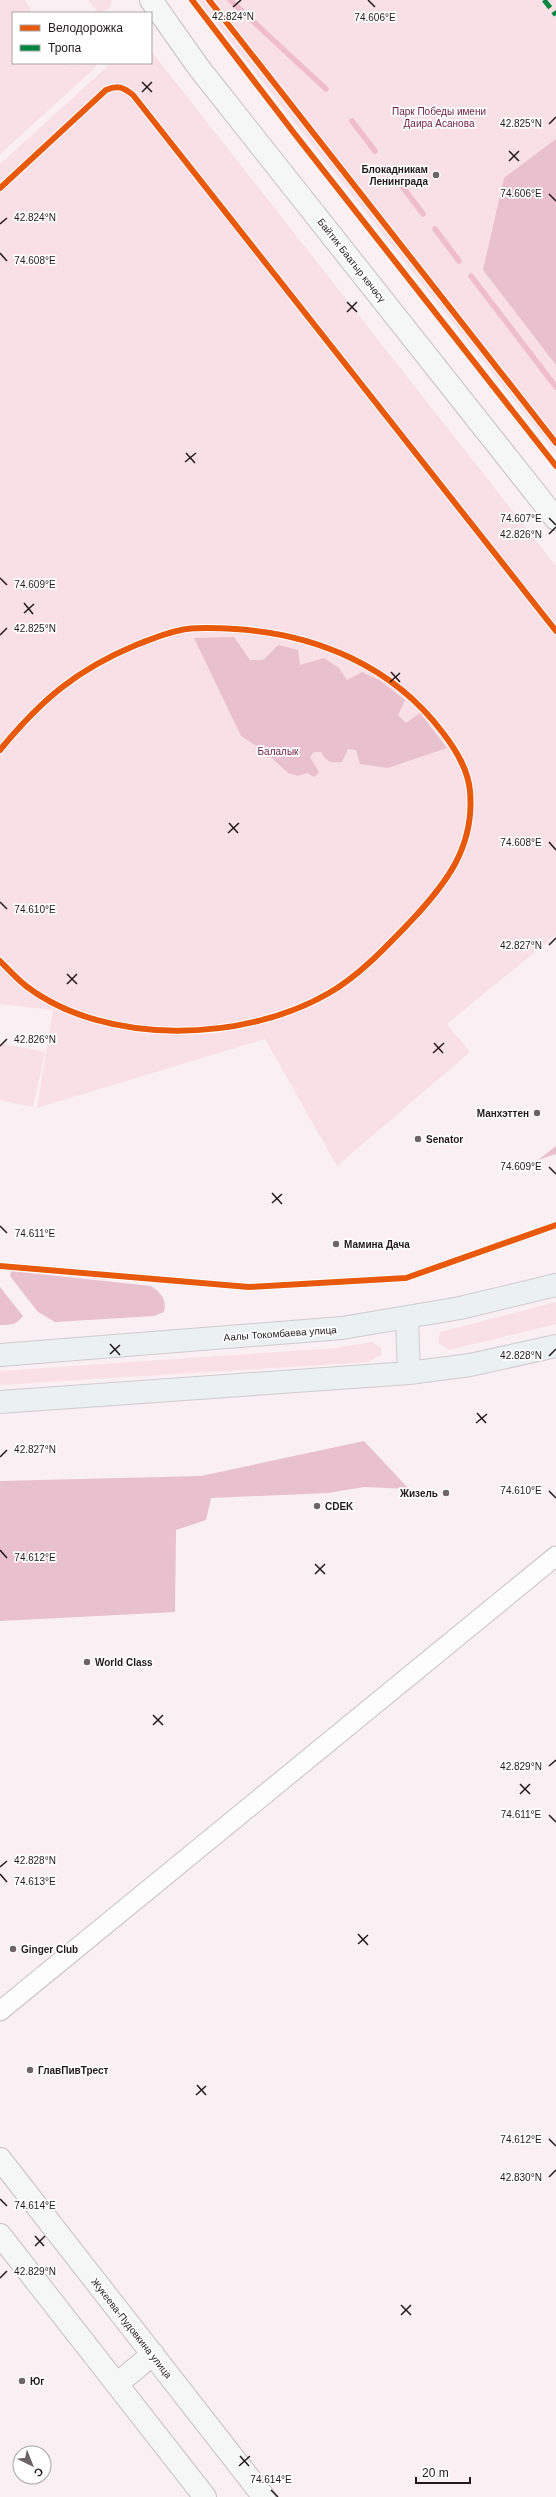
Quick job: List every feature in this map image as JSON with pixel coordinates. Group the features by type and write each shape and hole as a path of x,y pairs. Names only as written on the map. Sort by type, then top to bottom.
{"main road":[{"name":"Байтик Баатыр көчөсү","path":"151,0 199,68 556,519"},
{"name":"Аалы Токомбаева улица","path":"0,1355 342,1328 407,1318 556,1285"},
{"path":"407,1318 409,1373"},
{"path":"0,1402 409,1373 470,1365 556,1346"},
{"name":"Жукеева-Пудовкина улица","path":"0,2160 264,2497"},
{"path":"0,2236 205,2497"},
{"path":"117,2384 153,2354"}],"street":[{"path":"0,2011 556,1556"}],"green space":[{"path":"0,0 25,0 32,12 12,12 12,64 96,64 94,69 0,154"},
{"path":"88,0 112,0 109,9 97,12"},
{"name":"Парк Победы имени Даира Асанова","path":"198,0 556,0 556,453"},
{"name":"Балалык","path":"152,52 556,566 556,935 447,1024 470,1052 337,1166 265,1039 37,1108 53,1010 0,1004 0,164 110,64 152,64"},
{"path":"556,139 556,365 483,270 504,178"},
{"path":"234,637 250,660 263,660 278,645 298,650 300,665 324,658 339,668 347,680 362,672 381,681 405,700 398,715 406,723 420,713 447,748 388,768 360,764 356,750 348,749 342,762 332,762 327,760 321,752 314,752 310,757 319,772 314,777 307,773 298,776 288,773 264,751 241,736 194,638"},
{"path":"0,1043 45,1052 33,1107 0,1100"},
{"path":"556,1146 556,1154 538,1160"},
{"path":"11,1271 151,1286 158,1291 164,1300 164,1312 154,1316 55,1322 38,1312 10,1276"},
{"path":"0,1287 23,1316 13,1324 0,1325"},
{"path":"556,1302 556,1324 449,1350 438,1343 440,1332"},
{"path":"372,1342 381,1348 381,1355 368,1362 0,1385 0,1371 335,1348"},
{"path":"364,1441 409,1489 364,1487 328,1493 211,1498 206,1520 176,1530 175,1612 0,1621 0,1481 201,1476"}],"waterway":[{"path":"230,0 326,89"},
{"path":"352,121 375,151"},
{"path":"395,177 423,214"},
{"path":"435,229 459,261"},
{"path":"471,276 556,387"}],"marked path":[{"path":"544,0 556,15"}],"cycle path":[{"path":"192,0 294,133 556,466"},
{"path":"209,0 556,443"},
{"path":"0,188 106,90 117,87 126,90 133,95 556,631"},
{"path":"0,750 45,701 77,676 95,665 136,645 168,633 193,628 235,629 265,632 295,638 323,646 351,658 377,672 401,689 423,710 443,733 457,753 464,767 470,791 468,830 463,847 446,879 423,908 382,951 351,978 329,993 295,1009 257,1021 217,1028 176,1031 135,1028 95,1020 59,1006 26,986 0,961"},
{"path":"0,1266 249,1287 406,1278 556,1225"}],"place":[{"name":"Блокадникам Ленинграда","path":"436,175"},
{"name":"Манхэттен","path":"537,1113"},
{"name":"Senator","path":"418,1139"},
{"name":"Мамина Дача","path":"336,1244"},
{"name":"Жизель","path":"446,1493"},
{"name":"CDEK","path":"317,1506"},
{"name":"World Class","path":"87,1662"},
{"name":"Ginger Club","path":"13,1949"},
{"name":"ГлавПивТрест","path":"30,2070"},
{"name":"Юг","path":"22,2381"}]}
